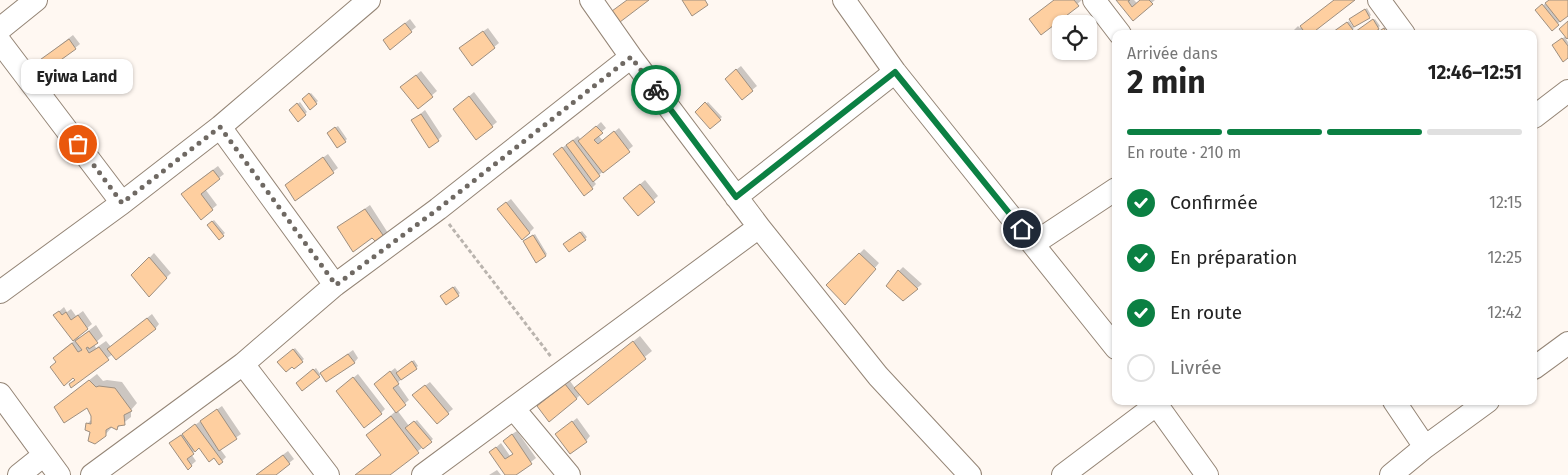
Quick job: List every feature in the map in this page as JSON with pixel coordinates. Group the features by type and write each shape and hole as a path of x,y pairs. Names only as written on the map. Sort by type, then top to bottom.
{"street":[{"path":"0,29 36,0"},
{"path":"0,292 122,203 220,127 369,0"},
{"path":"591,0 631,57 759,227 878,376 970,475"},
{"path":"844,0 895,72 1112,343"},
{"path":"1094,0 1117,30"},
{"path":"1379,0 1401,30"},
{"path":"0,42 122,203"},
{"path":"92,475 243,364 336,285 438,209 631,57"},
{"path":"736,197 895,72"},
{"path":"1537,115 1568,91"},
{"path":"220,127 336,285"},
{"path":"1033,244 1112,192"},
{"path":"423,475 759,227"},
{"path":"1537,366 1568,343"},
{"path":"243,364 328,475"},
{"path":"0,394 58,475"},
{"path":"1063,475 1152,405"},
{"path":"1156,405 1207,475"},
{"path":"1397,405 1425,447"},
{"path":"1391,475 1425,447 1483,405"},
{"path":"514,408 569,475"},
{"path":"19,475 44,455"}],"path":[{"path":"438,209 563,372"}],"building":[{"path":"627,0 649,0 620,22 612,11"},
{"path":"682,0 705,0 708,5 692,16"},
{"path":"1054,0 1074,0 1079,6 1067,15 1052,15 1052,27 1041,35 1029,19"},
{"path":"1116,0 1130,0 1128,1 1132,7 1140,0 1149,0 1153,4 1133,21"},
{"path":"1334,0 1355,0 1316,30 1303,30 1300,26"},
{"path":"1549,0 1568,0 1568,16 1560,22 1545,3"},
{"path":"1542,4 1559,25 1552,31 1535,10"},
{"path":"1365,9 1370,18 1354,27 1349,19"},
{"path":"1373,19 1379,29 1378,30 1358,30"},
{"path":"1568,21 1568,38 1567,39 1559,29"},
{"path":"1347,22 1353,30 1336,30"},
{"path":"405,23 412,32 390,50 383,40"},
{"path":"483,31 495,48 472,66 459,48"},
{"path":"1562,38 1568,46 1568,58 1563,62 1552,45"},
{"path":"69,39 76,49 44,72 37,62"},
{"path":"736,69 753,91 742,100 725,79"},
{"path":"416,75 433,97 418,109 400,87"},
{"path":"309,93 317,104 310,110 302,99"},
{"path":"469,96 493,127 476,140 453,109"},
{"path":"705,102 721,120 710,129 695,112"},
{"path":"297,103 306,115 298,122 289,110"},
{"path":"421,114 439,141 429,148 411,120"},
{"path":"596,126 603,133 594,140 598,144 614,131 630,152 603,173 578,141"},
{"path":"335,127 346,142 337,148 327,133"},
{"path":"573,140 600,176 593,182 566,145"},
{"path":"562,147 593,189 584,196 553,154"},
{"path":"323,157 334,173 295,201 285,185"},
{"path":"213,170 220,179 201,194 213,210 201,220 181,194"},
{"path":"640,184 655,202 638,216 623,198"},
{"path":"506,202 530,233 522,240 497,209"},
{"path":"365,209 385,238 377,243 372,238 353,252 337,227"},
{"path":"212,221 224,236 219,240 207,225"},
{"path":"580,232 586,240 569,252 563,244"},
{"path":"533,235 546,256 536,263 523,241"},
{"path":"859,253 876,269 845,305 826,285"},
{"path":"149,257 167,278 149,297 131,275"},
{"path":"898,270 918,289 903,301 886,286"},
{"path":"453,287 459,296 446,305 440,296"},
{"path":"59,311 62,315 66,312 71,320 78,315 88,329 73,341 53,315"},
{"path":"147,318 156,329 116,360 107,349"},
{"path":"89,331 98,343 89,349 88,347 86,348 89,353 99,347 109,360 71,388 69,384 75,380 73,378 64,386 50,367 56,362 53,358 72,343 78,352 82,350 75,341"},
{"path":"633,341 646,359 588,405 574,388"},
{"path":"293,349 303,362 286,372 277,362"},
{"path":"348,354 355,363 326,382 320,373"},
{"path":"412,361 417,369 401,380 396,373"},
{"path":"313,369 320,377 302,391 296,383"},
{"path":"390,371 399,384 393,388 406,405 396,413 374,384"},
{"path":"353,377 382,414 364,428 336,391"},
{"path":"89,380 96,387 115,388 132,411 124,415 125,425 118,426 117,430 111,427 106,430 106,436 95,444 88,441 90,432 85,430 86,423 91,424 91,416 87,408 64,423 54,407"},
{"path":"565,384 577,399 549,422 537,406"},
{"path":"425,385 449,414 437,424 412,395"},
{"path":"217,409 237,439 219,451 200,421"},
{"path":"391,416 419,453 390,475 355,475 381,455 366,435"},
{"path":"414,421 432,442 423,449 405,428"},
{"path":"572,421 587,442 570,454 555,434"},
{"path":"195,424 223,462 219,465 214,458 209,462 199,448 195,452 182,434"},
{"path":"512,434 532,464 516,475 505,475 489,452 496,447 505,459 513,454 503,441"},
{"path":"181,435 194,454 187,459 192,466 188,470 169,443"},
{"path":"283,455 290,464 276,475 256,475"}],"way so far":[{"path":"78,144 122,203 220,127 336,285 438,209 631,57 656,90"}],"place":[{"name":"Eyiwa Land","path":"78,144"}],"route":[{"path":"656,90 736,197 895,72 1022,229"}]}
